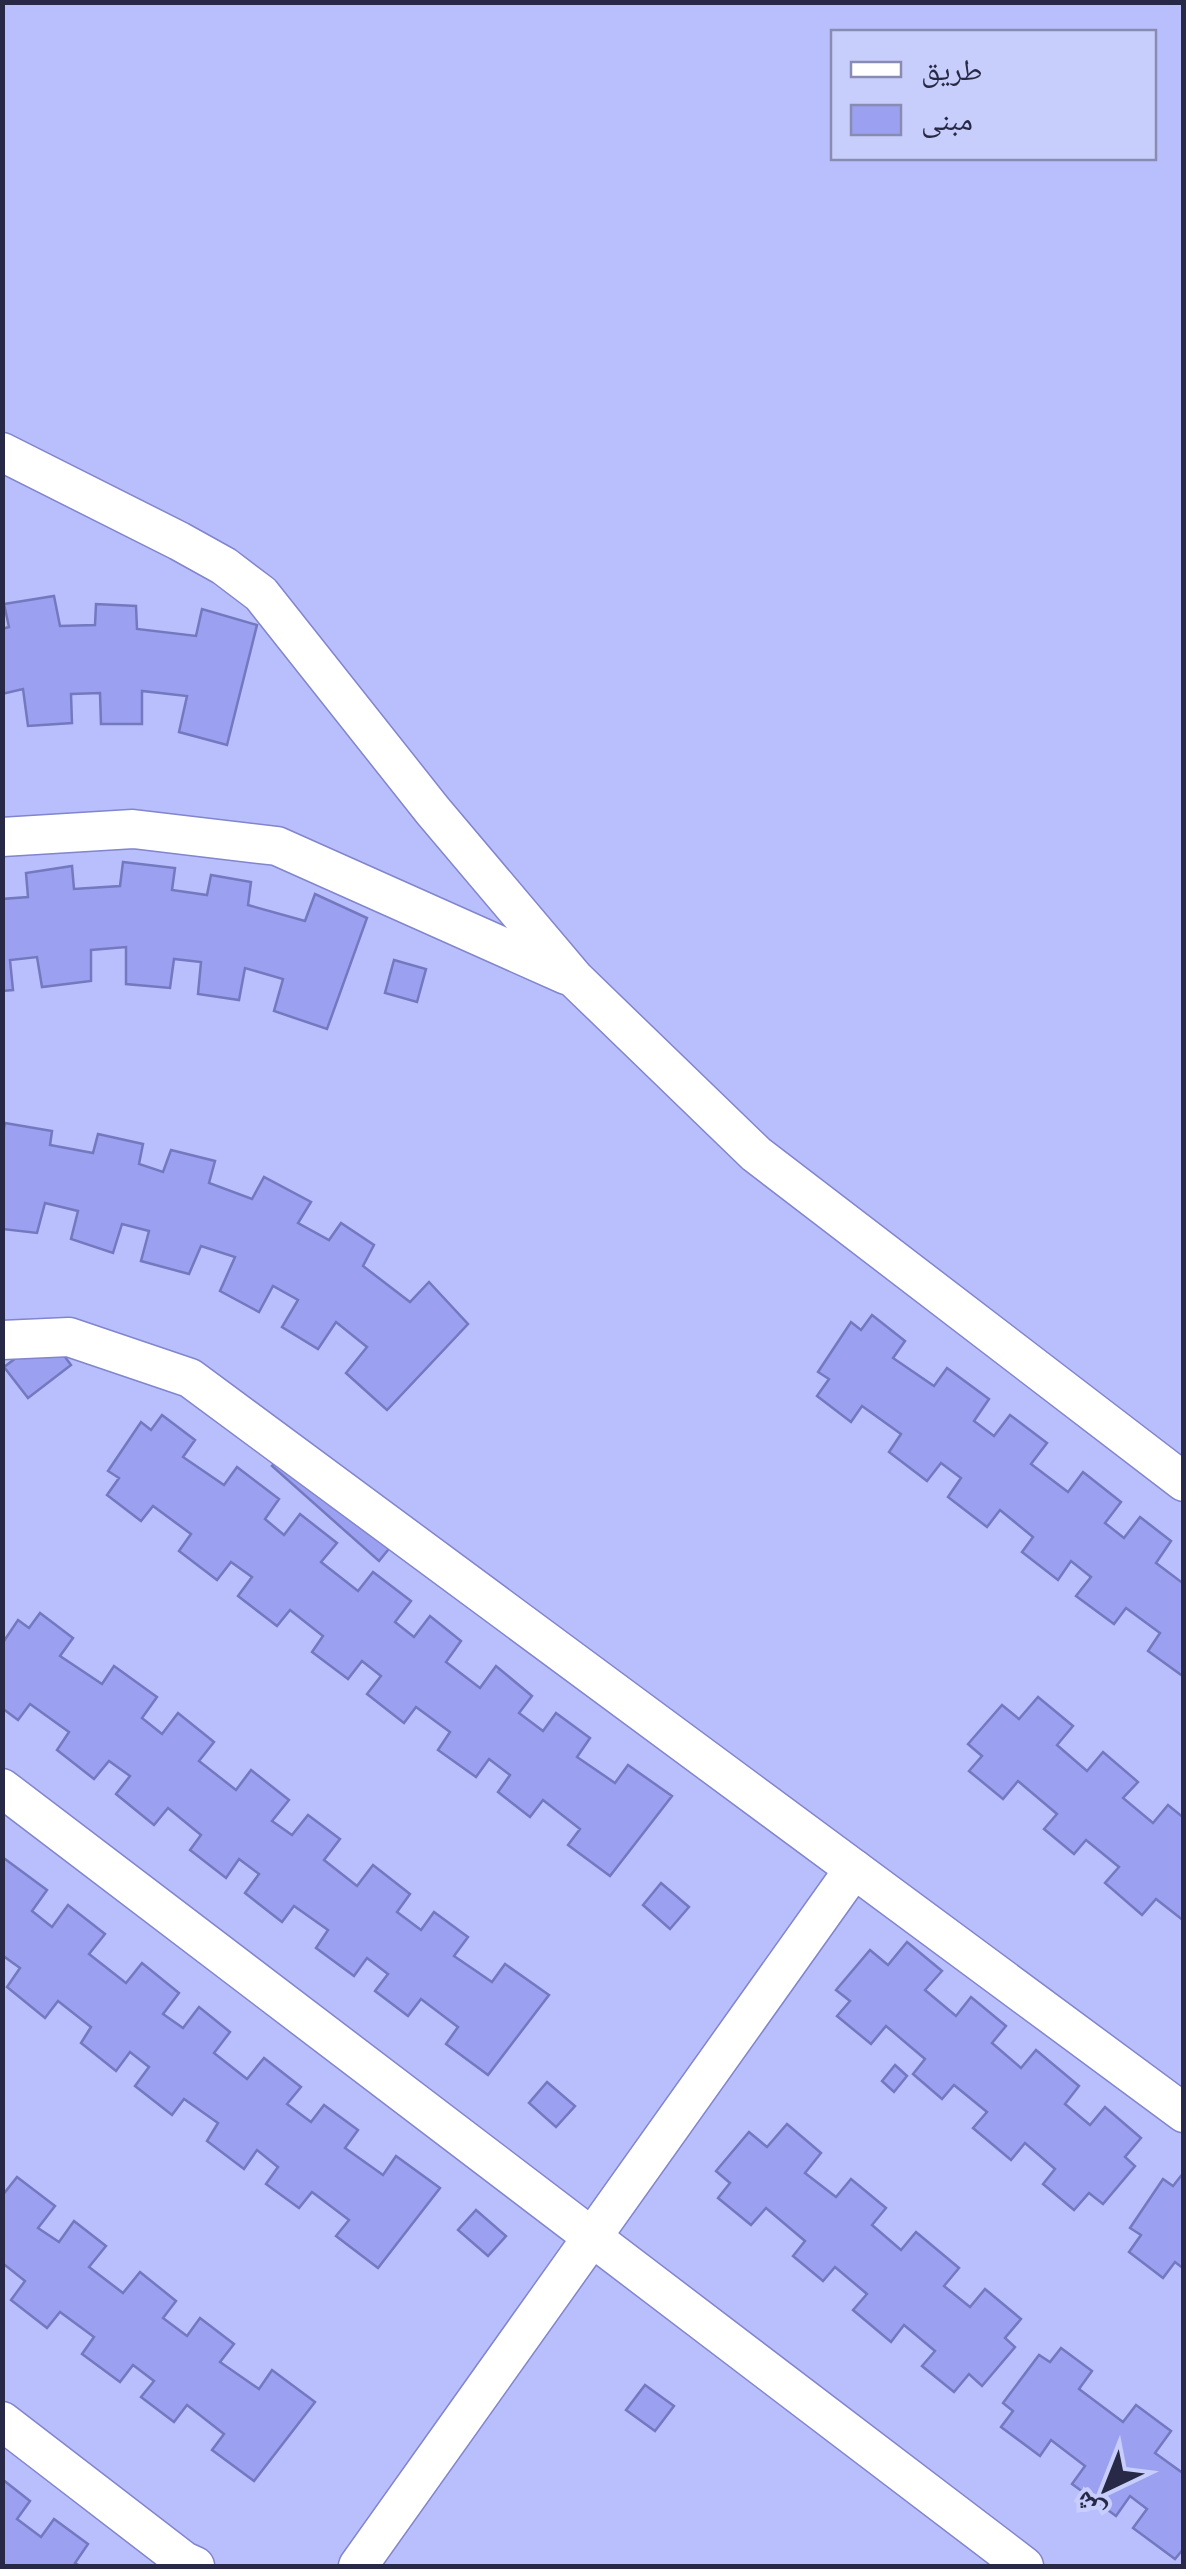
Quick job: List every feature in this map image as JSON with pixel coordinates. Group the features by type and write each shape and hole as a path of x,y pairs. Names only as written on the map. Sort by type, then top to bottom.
{"street":[{"path":"2,452 179,540 224,566 261,594 432,811 575,979 756,1154 1184,1482"},
{"path":"2,838 133,829 277,846 575,979"},
{"path":"2,1340 69,1337 190,1378 1184,2113"},
{"path":"2,1788 1024,2566"},
{"path":"358,2566 854,1870"},
{"path":"2,2421 195,2566"}],"building":[{"path":"54,596 60,626 95,625 96,604 136,606 137,629 196,636 202,609 257,625 227,745 179,732 187,696 142,691 142,724 101,724 100,693 71,694 72,723 28,726 23,689 2,694 2,629 9,627 4,604"},
{"path":"123,862 175,868 172,890 207,895 211,875 251,882 248,905 305,921 315,894 367,918 327,1029 274,1011 283,979 245,968 239,1000 198,994 201,962 174,959 170,988 126,984 126,947 91,950 91,981 42,987 37,957 10,960 13,990 2,991 2,899 28,897 26,873 72,866 74,889 120,886"},
{"path":"394,960 426,969 417,1002 385,993"},
{"path":"5,1123 52,1131 50,1145 93,1153 98,1134 143,1144 139,1164 163,1172 171,1150 215,1161 209,1183 252,1199 264,1177 311,1202 298,1223 329,1240 341,1223 374,1245 363,1266 410,1302 429,1282 468,1324 387,1410 346,1373 367,1347 336,1322 318,1349 282,1327 298,1300 273,1286 259,1312 220,1291 235,1257 201,1246 189,1274 141,1261 149,1231 122,1224 113,1253 71,1239 78,1211 45,1203 37,1233 2,1229"},
{"path":"872,1315 905,1341 893,1358 934,1386 947,1368 989,1399 974,1421 994,1436 1010,1415 1047,1443 1031,1464 1068,1492 1083,1472 1121,1502 1105,1523 1124,1538 1140,1517 1171,1541 1156,1563 1184,1584 1184,1677 1148,1651 1160,1633 1126,1608 1114,1624 1076,1596 1091,1577 1071,1561 1058,1580 1022,1552 1033,1537 1000,1510 987,1527 948,1497 961,1478 941,1463 927,1481 889,1452 901,1434 862,1406 851,1422 817,1396 829,1379 818,1372 851,1322 861,1330"},
{"path":"48,1334 71,1365 28,1398 4,1367"},
{"path":"162,1415 195,1440 183,1457 224,1485 237,1467 279,1499 265,1519 284,1535 300,1514 337,1543 321,1562 358,1591 373,1572 411,1601 395,1622 414,1637 430,1616 461,1641 446,1662 480,1688 496,1666 532,1696 519,1713 543,1731 556,1713 590,1738 577,1757 615,1783 628,1765 672,1796 610,1876 568,1845 580,1829 543,1800 530,1817 498,1792 510,1775 489,1759 476,1777 438,1750 450,1732 416,1707 404,1723 367,1694 381,1676 362,1661 348,1679 312,1652 323,1636 290,1610 277,1626 238,1596 252,1577 231,1562 217,1580 179,1551 191,1534 153,1506 141,1521 107,1495 119,1478 108,1471 141,1422 151,1430"},
{"path":"292,1444 397,1539 379,1561 272,1466"},
{"path":"40,1613 73,1638 60,1656 102,1684 114,1666 157,1697 142,1718 162,1734 178,1713 214,1742 199,1761 236,1790 251,1770 289,1800 272,1821 292,1835 308,1815 340,1839 324,1860 357,1886 373,1865 410,1894 397,1912 421,1930 434,1912 468,1937 454,1956 492,1982 505,1964 549,1995 488,2075 446,2044 458,2027 421,1999 408,2016 375,1991 388,1974 367,1958 354,1976 316,1948 328,1930 294,1906 282,1922 245,1893 259,1874 239,1859 226,1878 190,1850 201,1835 168,1808 154,1825 116,1794 130,1776 109,1761 94,1779 57,1750 69,1732 30,1704 18,1720 2,1708 2,1644 18,1620 29,1628"},
{"path":"1038,1697 1073,1726 1057,1745 1087,1771 1103,1752 1138,1782 1123,1798 1153,1823 1168,1805 1184,1818 1184,1921 1156,1899 1142,1915 1105,1883 1119,1867 1086,1840 1074,1854 1044,1829 1057,1814 1018,1781 1003,1799 969,1771 982,1756 968,1744 1002,1705 1019,1719"},
{"path":"5,1859 47,1890 32,1911 52,1927 68,1905 105,1934 89,1954 126,1983 142,1963 179,1993 163,2014 183,2028 199,2007 230,2032 214,2053 247,2079 264,2058 301,2087 287,2104 311,2122 324,2105 358,2130 345,2148 383,2175 396,2156 440,2188 378,2268 336,2236 349,2220 312,2192 299,2208 266,2184 278,2167 257,2150 244,2169 207,2141 218,2123 184,2099 172,2115 135,2086 149,2067 130,2052 116,2071 81,2043 91,2027 58,2001 45,2018 7,1987 20,1968 2,1955"},
{"path":"661,1883 689,1907 670,1929 643,1905"},
{"path":"907,1942 942,1971 925,1990 956,2016 971,1997 1006,2026 992,2043 1021,2068 1036,2050 1079,2086 1065,2104 1090,2125 1105,2107 1141,2138 1125,2157 1135,2166 1103,2204 1089,2193 1074,2210 1043,2184 1055,2169 1025,2143 1011,2160 973,2128 987,2112 954,2085 942,2099 913,2074 925,2059 886,2026 871,2044 837,2016 850,2001 836,1990 870,1950 888,1965"},
{"path":"895,2065 907,2076 894,2092 882,2081"},
{"path":"547,2082 575,2106 556,2127 529,2103"},
{"path":"787,2124 821,2153 805,2173 836,2197 851,2179 886,2208 872,2225 901,2250 916,2232 959,2268 944,2286 970,2307 985,2289 1021,2319 1005,2338 1015,2347 982,2386 969,2374 954,2392 922,2366 935,2351 904,2325 891,2342 853,2310 867,2294 835,2267 823,2281 793,2256 805,2241 766,2208 751,2225 718,2198 730,2183 716,2171 749,2132 767,2147"},
{"path":"1184,2172 1184,2269 1175,2262 1163,2278 1129,2252 1141,2235 1130,2228 1163,2179 1173,2186"},
{"path":"17,2177 55,2206 38,2228 59,2242 74,2221 106,2246 89,2267 123,2293 140,2272 176,2301 163,2318 187,2336 200,2318 234,2344 220,2362 259,2389 272,2370 315,2402 254,2481 212,2450 224,2434 187,2405 174,2422 141,2397 154,2381 133,2365 120,2382 82,2354 94,2337 60,2312 47,2328 11,2300 25,2281 5,2265 2,2270 2,2196"},
{"path":"476,2210 506,2236 488,2256 458,2230"},
{"path":"1061,2348 1092,2371 1079,2389 1123,2422 1136,2405 1171,2431 1155,2453 1184,2474 1184,2548 1175,2559 1133,2528 1147,2509 1130,2496 1116,2516 1072,2484 1085,2466 1051,2440 1040,2456 1001,2427 1013,2411 1003,2403 1039,2355 1050,2362"},
{"path":"645,2385 674,2406 655,2431 626,2410"},
{"path":"2,2479 30,2501 17,2519 41,2537 54,2519 88,2544 75,2563 80,2566 2,2566"}]}
